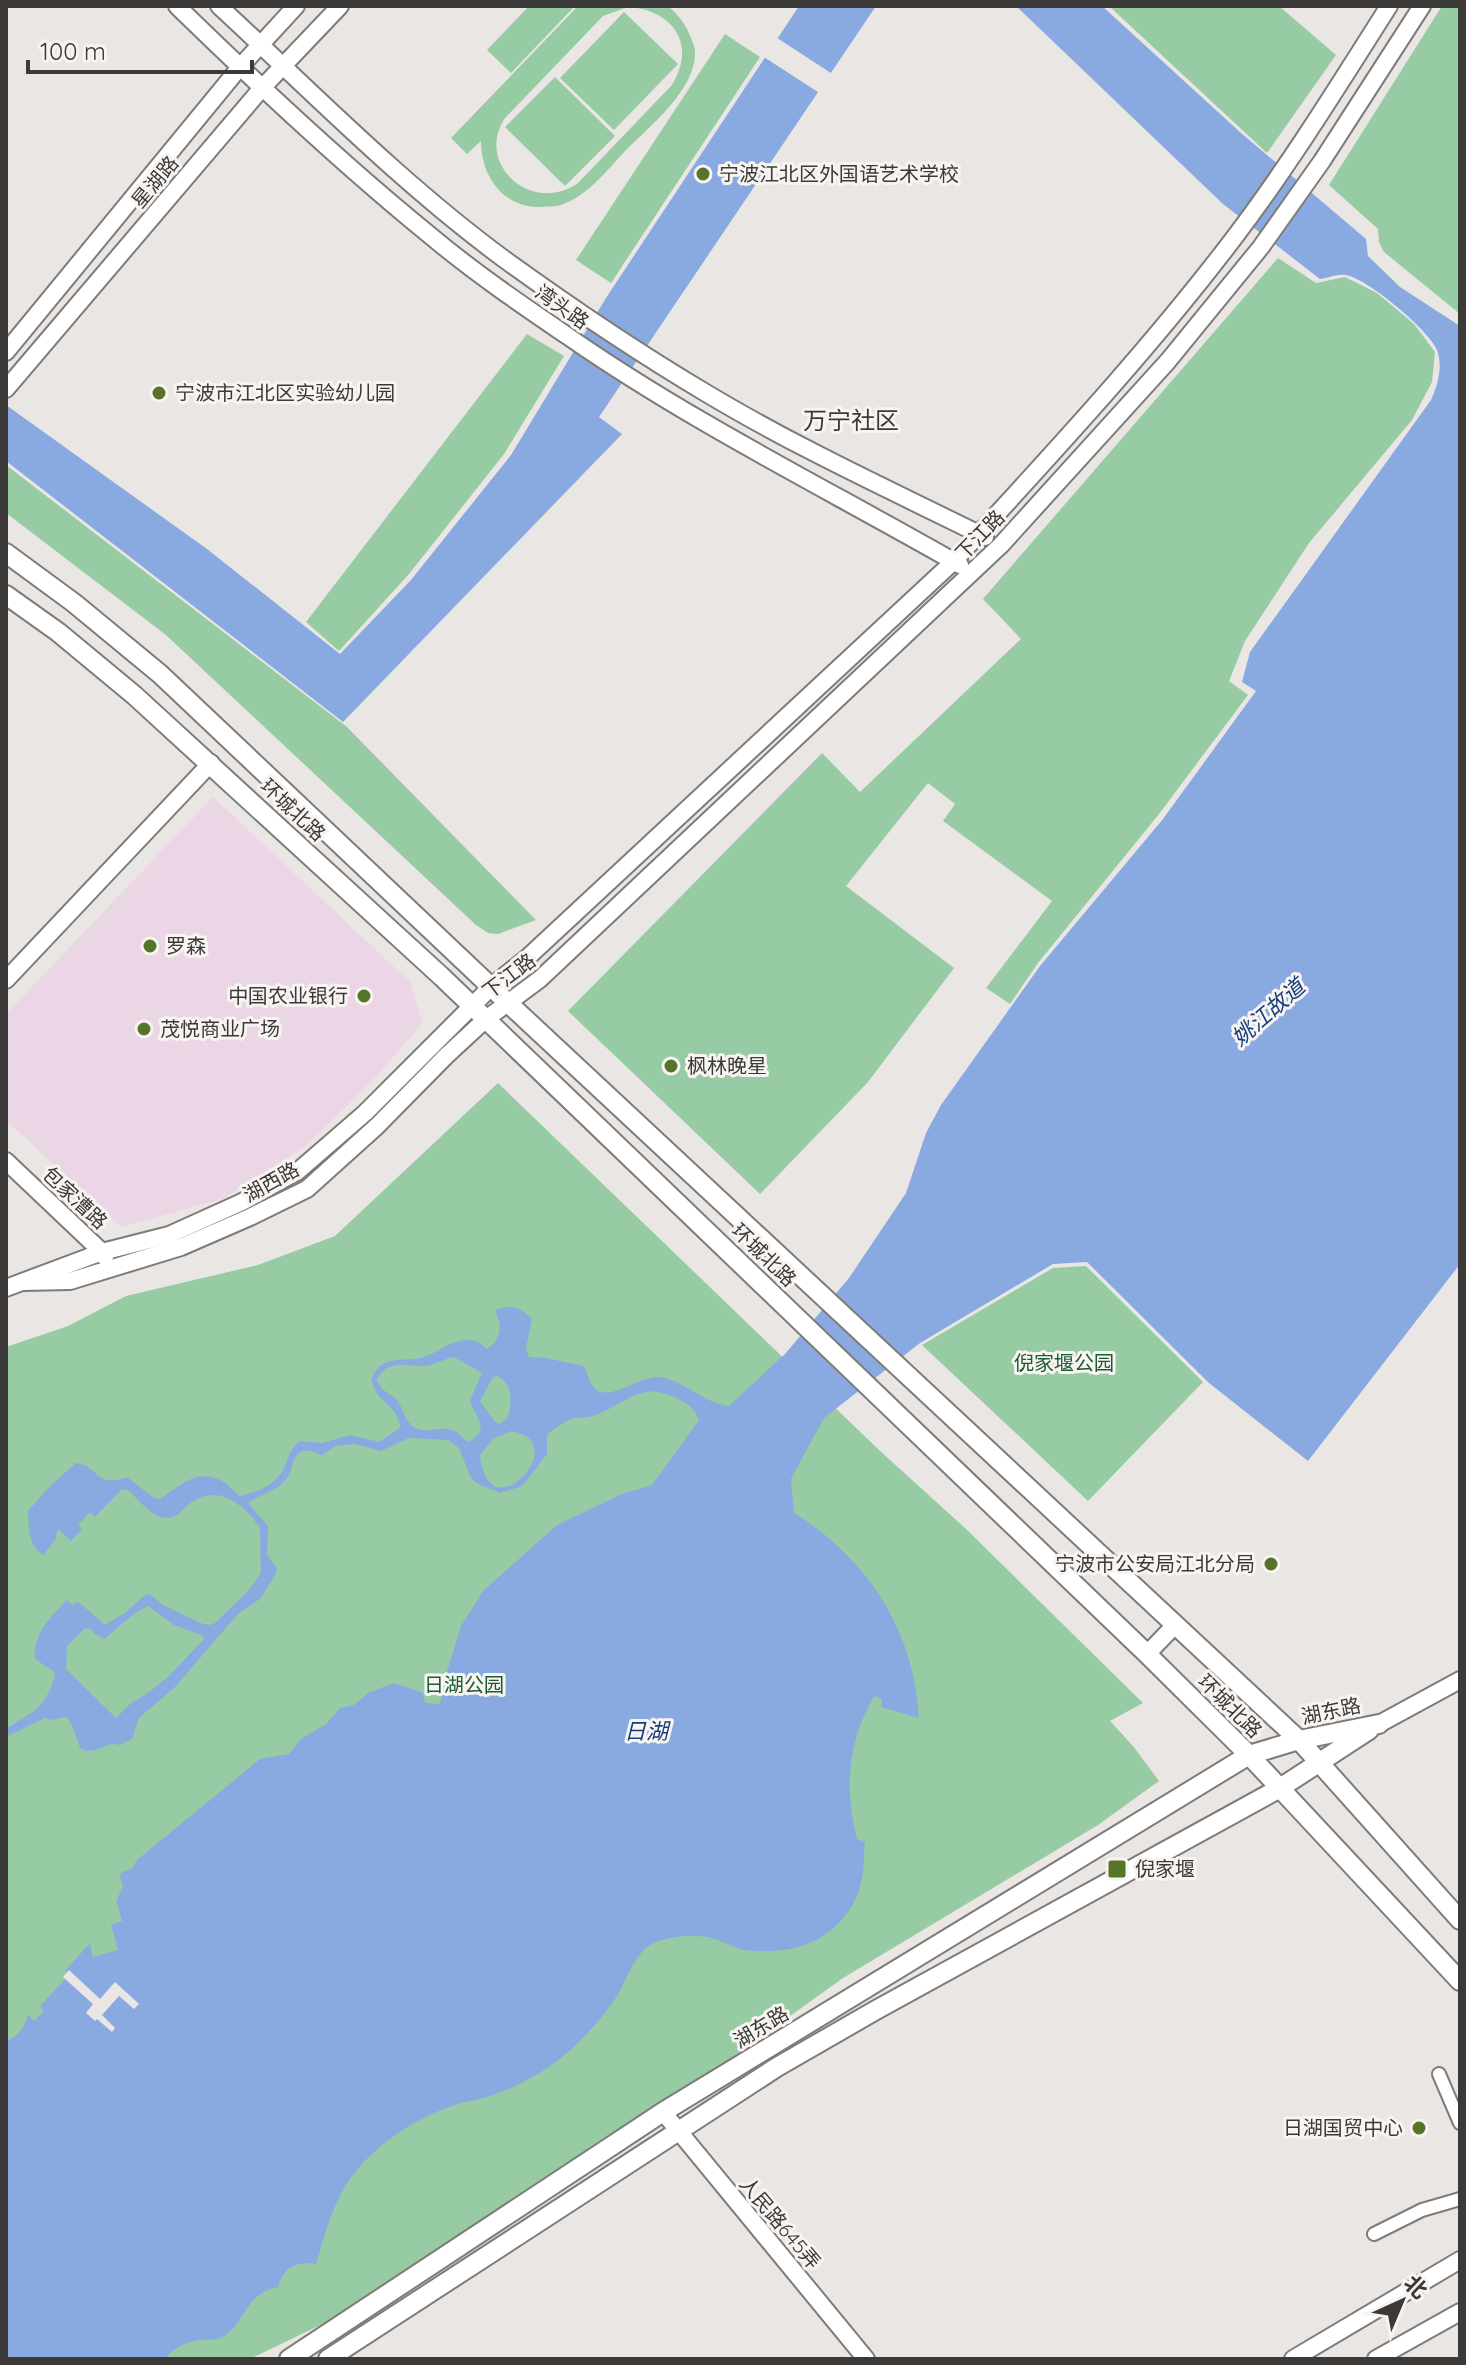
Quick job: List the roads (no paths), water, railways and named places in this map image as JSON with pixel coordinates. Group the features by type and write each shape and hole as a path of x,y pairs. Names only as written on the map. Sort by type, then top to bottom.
{"main road":[{"name":"湾头路","path":"177,6 327,148 433,238 569,337 774,463 973,572"},
{"name":"湾头路","path":"219,6 412,185 502,257 587,317 708,395 819,456 1001,545"},
{"name":"星湖路","path":"6,352 260,43 296,6"},
{"name":"星湖路","path":"6,389 262,88 340,6"},
{"name":"下江路","path":"471,1005 527,958 954,561 979,534 1149,343 1243,225 1300,145 1389,6"},
{"name":"下江路","path":"486,1019 540,979 1001,545 1168,361 1261,247 1322,161 1422,6"},
{"name":"环城北路","path":"6,553 74,603 160,674 1299,1740 1460,1920"},
{"name":"环城北路","path":"6,595 79,650 211,763 486,1019 1147,1654 1249,1755 1460,1981"},
{"path":"887,622 893,647"},
{"path":"6,980 211,763"},
{"name":"湖西路","path":"6,1288 102,1252 169,1235 242,1202 298,1171 365,1113 471,1005"},
{"name":"湖西路","path":"23,1282 70,1281 181,1247 307,1189 377,1126 486,1019"},
{"name":"包家漕路","path":"6,1161 102,1252 110,1269"},
{"path":"1147,1654 1175,1625"},
{"path":"1379,1724 1460,1680"},
{"name":"湖东路","path":"289,2359 663,2112 1249,1755 1299,1740 1379,1724"},
{"name":"湖东路","path":"328,2359 777,2067 1280,1788 1379,1724"},
{"name":"人民路645弄","path":"663,2112 866,2359"},
{"path":"1293,2359 1460,2260"},
{"path":"1376,2359 1460,2312"}],"street":[{"path":"1439,2074 1460,2123"},
{"path":"1374,2234 1422,2210 1460,2199"}],"water":[{"path":"799,6 876,6 599,417 622,434 343,722 6,461 6,405 207,549 340,654 411,580 511,455 606,298"},
{"path":"1016,6 1102,6 1241,133 1366,239 1368,256 1400,287 1460,326 1460,1264 1308,1461 1209,1383 1087,1262 1053,1264 920,1343 824,1418 791,1479 794,1513 820,1531 865,1575 897,1627 908,1655 919,1718 881,1707 882,1699 874,1696 865,1713 854,1748 850,1784 857,1839 865,1842 864,1866 859,1890 844,1917 822,1937 780,1951 743,1950 712,1938 697,1936 652,1944 635,1961 604,2013 580,2041 558,2060 508,2089 426,2117 381,2146 356,2171 341,2194 316,2264 297,2265 288,2270 278,2287 258,2296 230,2332 222,2337 186,2343 164,2359 6,2359 6,2041 20,2031 28,2015 34,2021 44,2011 40,2006 69,1975 65,1971 90,1943 93,1957 118,1950 111,1925 122,1921 116,1901 123,1887 121,1873 132,1868 137,1860 260,1759 289,1754 302,1738 326,1724 340,1708 354,1705 368,1693 394,1683 423,1693 425,1703 440,1704 461,1626 483,1591 557,1525 622,1494 652,1485 699,1420 689,1405 678,1399 665,1393 643,1392 593,1416 571,1419 547,1434 547,1454 535,1470 522,1486 500,1493 476,1483 459,1448 448,1440 409,1438 381,1451 355,1444 336,1446 322,1455 303,1451 297,1456 283,1483 248,1503 268,1526 267,1555 277,1568 260,1599 238,1614 175,1687 139,1718 132,1739 93,1751 81,1749 66,1717 45,1718 6,1737 6,1729 42,1703 51,1688 55,1677 53,1671 35,1659 36,1642 49,1619 67,1600 73,1605 80,1603 105,1625 149,1594 165,1606 203,1624 215,1623 248,1591 261,1573 260,1528 246,1511 228,1498 209,1495 198,1498 177,1515 168,1518 152,1512 128,1490 121,1490 95,1517 90,1512 78,1525 82,1529 71,1541 58,1529 55,1540 43,1555 34,1547 28,1511 76,1463 103,1479 127,1477 154,1498 160,1499 188,1480 203,1476 223,1481 240,1496 259,1490 276,1479 300,1441 322,1443 350,1435 379,1442 401,1427 395,1412 378,1395 371,1381 380,1366 394,1360 424,1357 463,1340 478,1343 487,1349 499,1332 495,1311 500,1308 520,1310 532,1319 526,1348 529,1357 584,1366 597,1391 614,1392 647,1379 665,1378 729,1406 785,1354 849,1278 906,1193 926,1133 941,1105 1040,966 1163,819 1256,691 1242,682 1250,652 1434,394 1440,369 1439,356 1432,341 1410,318 1355,278 1342,275 1320,279 1223,204","holes":["454,1357 482,1373 470,1400 481,1427 469,1442 451,1430 415,1428 408,1422 398,1401 377,1381 380,1374 390,1367 426,1366","493,1377 503,1379 510,1394 507,1419 499,1424 480,1401","511,1431 526,1436 533,1444 531,1466 514,1484 503,1488 493,1485 485,1475 480,1455 493,1439","148,1606 174,1625 204,1639 169,1676 131,1703 116,1718 66,1669 67,1646 84,1629 90,1628 104,1639"]}],"place":[{"name":"宁波江北区外国语艺术学校","path":"703,174"},
{"name":"宁波市江北区实验幼儿园","path":"159,393"},
{"name":"罗森","path":"150,946"},
{"name":"中国农业银行","path":"364,996"},
{"name":"茂悦商业广场","path":"144,1029"},
{"name":"枫林晚星","path":"671,1066"},
{"name":"宁波市公安局江北分局","path":"1271,1564"},
{"name":"倪家堰","path":"1117,1869"},
{"name":"日湖国贸中心","path":"1419,2128"}],"district":[{"name":"万宁社区","path":"851,421"}],"water label":[{"name":"姚江故道","path":"1268,1012"},
{"name":"日湖","path":"646,1731"}],"park label":[{"name":"倪家堰公园","path":"1064,1363"},
{"name":"日湖公园","path":"464,1685"}]}
